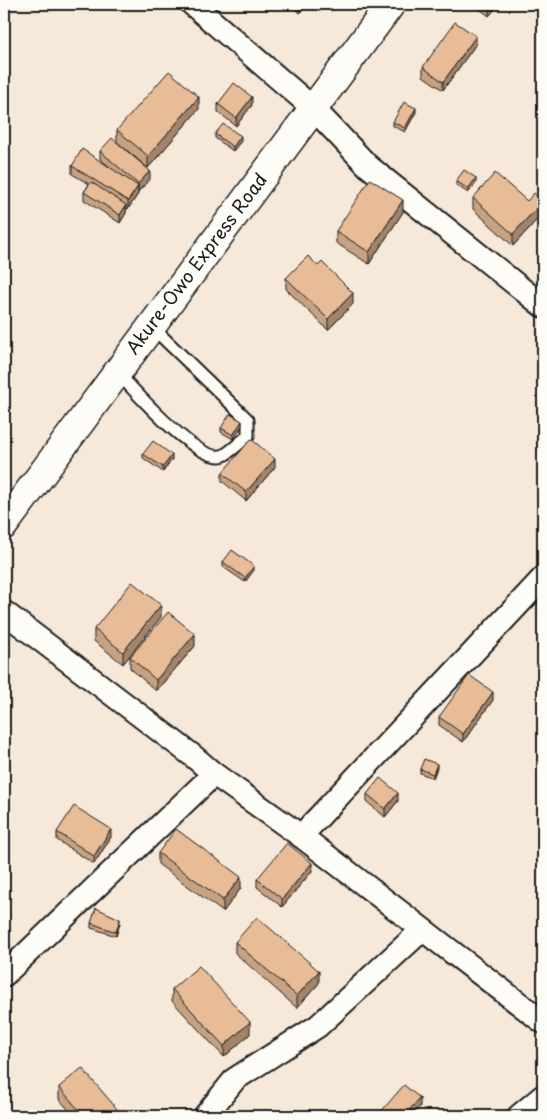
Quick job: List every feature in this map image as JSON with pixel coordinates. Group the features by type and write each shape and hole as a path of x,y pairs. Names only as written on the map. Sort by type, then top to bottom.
{"highway":[{"name":"Akure-Owo Express Road","path":"4,525 391,4"}],"street":[{"path":"192,4 313,108 368,166 543,306"},
{"path":"301,836 543,578"},
{"path":"4,612 214,774 301,836 543,1022"},
{"path":"4,975 214,774"},
{"path":"205,1116 236,1079 318,1026 422,930"},
{"path":"519,1116 543,1096"}],"lane":[{"path":"117,372 189,444 211,455 223,455 248,436 248,420 151,326"}],"building":[{"path":"294,4 304,4 300,8"},
{"path":"483,4 492,4 489,8"},
{"path":"455,22 476,36 443,82 423,67"},
{"path":"169,71 199,97 148,156 117,130"},
{"path":"234,83 252,97 236,118 218,104"},
{"path":"404,102 416,108 405,128 393,122"},
{"path":"223,124 241,136 233,147 215,134"},
{"path":"112,138 150,171 138,184 100,151"},
{"path":"82,149 138,186 128,201 72,166"},
{"path":"464,170 476,178 468,189 456,181"},
{"path":"495,173 527,201 534,193 543,201 513,234 473,198"},
{"path":"370,179 403,200 369,252 336,231"},
{"path":"91,182 126,205 120,215 84,192"},
{"path":"308,256 318,266 322,262 353,293 328,319 286,278"},
{"path":"4,384 8,387 4,392"},
{"path":"230,414 242,421 233,435 221,428"},
{"path":"251,439 275,459 246,492 222,473"},
{"path":"153,441 172,455 163,467 143,454"},
{"path":"232,550 254,566 245,578 223,562"},
{"path":"132,582 161,605 123,652 94,629"},
{"path":"543,594 543,602 539,599"},
{"path":"168,612 195,634 156,680 130,657"},
{"path":"4,631 8,633 4,639"},
{"path":"469,675 493,692 463,734 439,717"},
{"path":"424,759 437,764 433,774 420,769"},
{"path":"380,778 398,793 385,809 367,794"},
{"path":"74,806 111,829 94,856 57,832"},
{"path":"176,829 241,877 223,900 158,853"},
{"path":"287,843 312,863 282,899 257,879"},
{"path":"96,908 120,919 116,932 91,923"},
{"path":"257,917 319,971 297,996 235,942"},
{"path":"199,966 250,1022 224,1046 172,989"},
{"path":"82,1068 123,1116 84,1116 59,1087"},
{"path":"404,1085 420,1098 404,1116 378,1115"}]}
